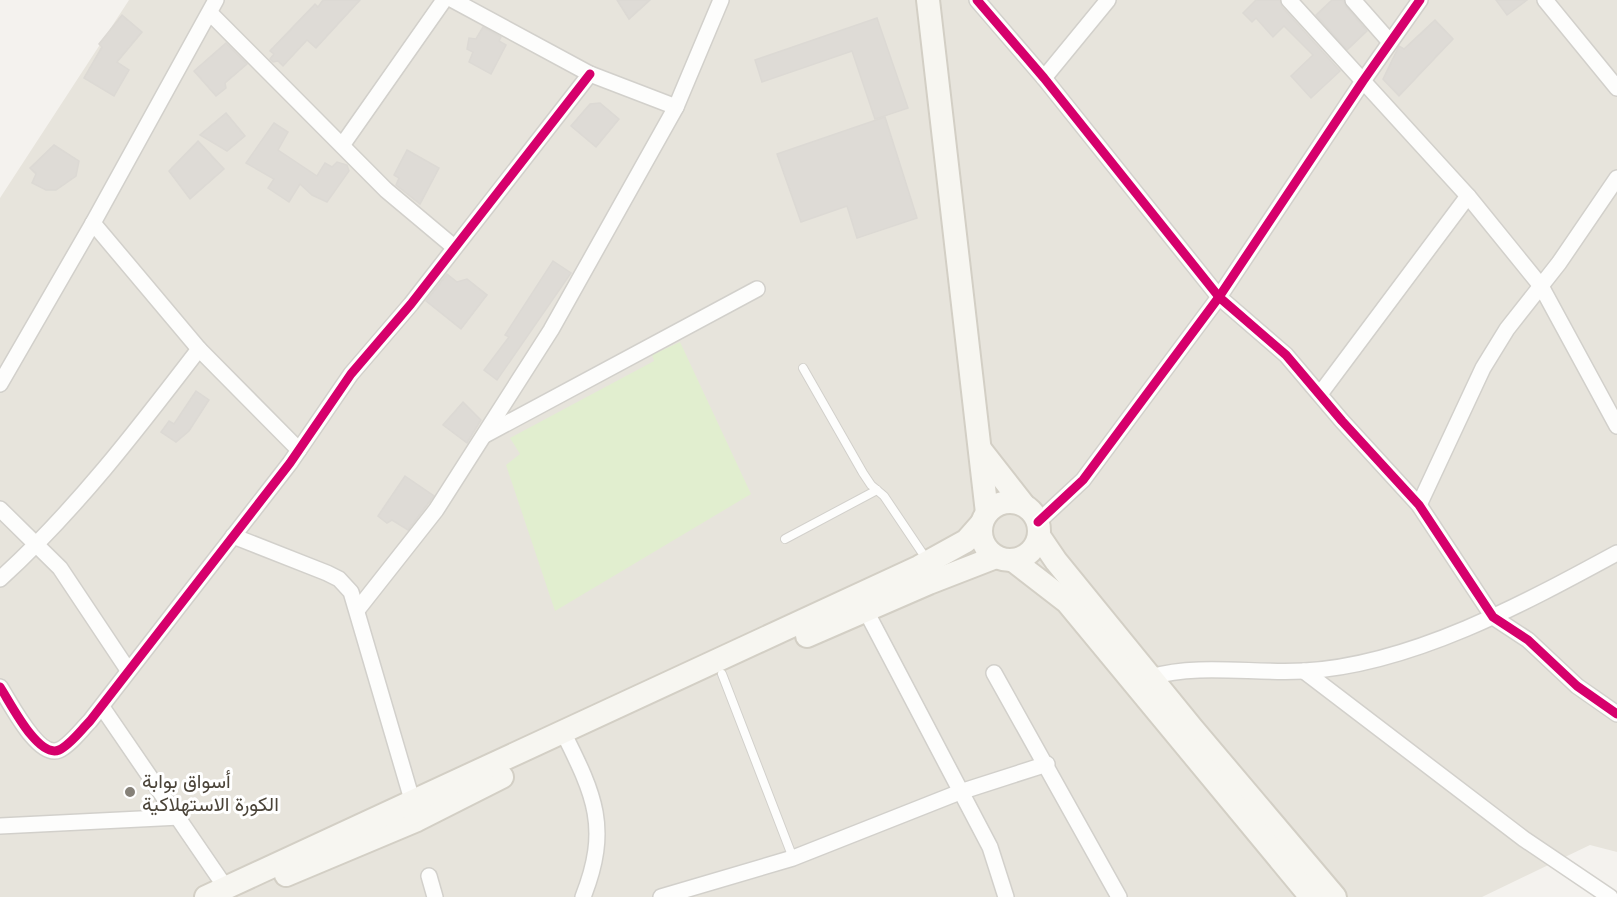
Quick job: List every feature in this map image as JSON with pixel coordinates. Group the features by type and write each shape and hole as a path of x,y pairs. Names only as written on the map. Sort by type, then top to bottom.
{"main road":[{"path":"928,0 955,250 980,449 984,543 1066,602 1258,821 1335,897"},
{"path":"980,449 1023,504 1035,515 1039,529 1056,561 1150,676 1258,821 1311,897"},
{"path":"222,894 415,810 928,562 966,541 997,504 1010,501 1023,504"},
{"path":"567,738 722,674 928,582 1031,552 1039,529"}],"street":[{"path":"343,144 444,0"},
{"path":"453,0 590,74 676,106"},
{"path":"358,609 436,510 550,330 676,106 721,0"},
{"path":"977,0 1044,78 1219,297 1286,354 1419,505 1493,617 1519,632 1577,686 1617,714"},
{"path":"1044,78 1108,0"},
{"path":"1289,0 1468,196 1541,286 1617,426"},
{"path":"1353,0 1390,42"},
{"path":"1039,529 1083,480 1219,297 1363,81 1420,0"},
{"path":"1545,0 1617,88"},
{"path":"0,384 93,223 213,6 386,190 454,248"},
{"path":"0,687 36,741 45,750 53,752 61,749 102,707 128,670 299,450 351,374 411,304 590,74"},
{"path":"1419,505 1483,368 1507,329 1541,286 1617,178"},
{"path":"1320,394 1468,196"},
{"path":"93,223 199,349 299,450"},
{"path":"480,438 537,405 757,289"},
{"path":"0,579 39,544 141,424 199,349"},
{"path":"0,509 39,544 77,591 128,670"},
{"path":"233,536 339,579 351,592 358,609 415,810"},
{"path":"1150,676 1195,669 1304,671 1370,659 1425,644 1493,617 1617,553"},
{"path":"866,611 990,847 1006,897"},
{"path":"1304,671 1524,839 1610,897"},
{"path":"994,673 1047,764 1119,897"},
{"path":"102,707 180,817 222,894"},
{"path":"567,738 598,818 599,838 595,867 583,897"},
{"path":"661,897 697,891 729,878 793,858 960,792 1047,764"},
{"path":"0,826 180,817"},
{"path":"429,876 435,897"}],"lane":[{"path":"803,368 863,473 884,496 928,562"},
{"path":"785,539 877,489"},
{"path":"722,674 793,858"}],"shaded area":[{"path":"129,0 1617,0 1617,852 1590,845 1482,897 0,897 0,198"}],"green space":[{"path":"680,342 751,494 555,611 506,465 520,454 510,438 654,361 652,355"}],"building":[{"path":"323,0 360,0 316,48 307,40 283,66 278,61 273,62 270,59 274,54 270,51 315,4 318,7"},
{"path":"617,0 650,0 629,19"},
{"path":"1256,0 1280,0 1282,7 1340,71 1311,98 1291,76 1313,55 1284,26 1273,37 1256,18 1252,22 1243,13"},
{"path":"1332,0 1343,0 1367,31 1347,50 1316,15"},
{"path":"1496,0 1527,0 1507,15"},
{"path":"122,15 142,32 117,62 129,70 114,96 84,78 102,47 99,44"},
{"path":"877,18 908,108 875,119 852,51 762,82 755,60"},
{"path":"1435,20 1453,39 1399,96 1383,79 1399,46 1404,49"},
{"path":"483,27 501,37 499,41 506,45 491,74 469,62 473,52 467,49 469,38 476,39"},
{"path":"226,43 247,64 225,83 226,88 216,96 194,71"},
{"path":"600,103 619,119 596,147 571,126 590,104"},
{"path":"226,113 245,136 227,151 200,135"},
{"path":"885,117 917,218 857,238 847,206 801,222 777,154"},
{"path":"274,123 288,132 278,150 317,176 325,163 332,167 337,162 347,165 349,171 327,202 312,195 300,184 289,202 268,188 274,179 246,163"},
{"path":"198,141 224,169 190,199 169,171"},
{"path":"54,145 79,161 76,176 56,190 46,190 32,183 36,174 30,168"},
{"path":"407,150 439,168 420,204 396,185 399,178 394,175"},
{"path":"553,261 571,273 497,380 484,370 509,337 505,335"},
{"path":"447,274 457,282 467,279 487,295 461,329 426,301"},
{"path":"196,391 209,400 189,431 176,442 161,432 169,421 174,424"},
{"path":"463,402 481,420 467,443 443,425"},
{"path":"405,476 434,496 408,530 392,520 387,523 378,516"}],"cycle path":[{"path":"977,0 1044,78 1219,297 1286,355 1342,421 1419,505 1493,617 1528,640 1577,686 1617,714"},
{"path":"1038,522 1083,480 1219,297 1363,81 1420,0"},
{"path":"0,687 25,728 42,746 51,750 59,750 75,737 90,721 290,463 351,374 411,304 590,74"}],"place":[{"name":"أسواق بوابة الكورة الاستهلاكية","path":"130,792"}]}
